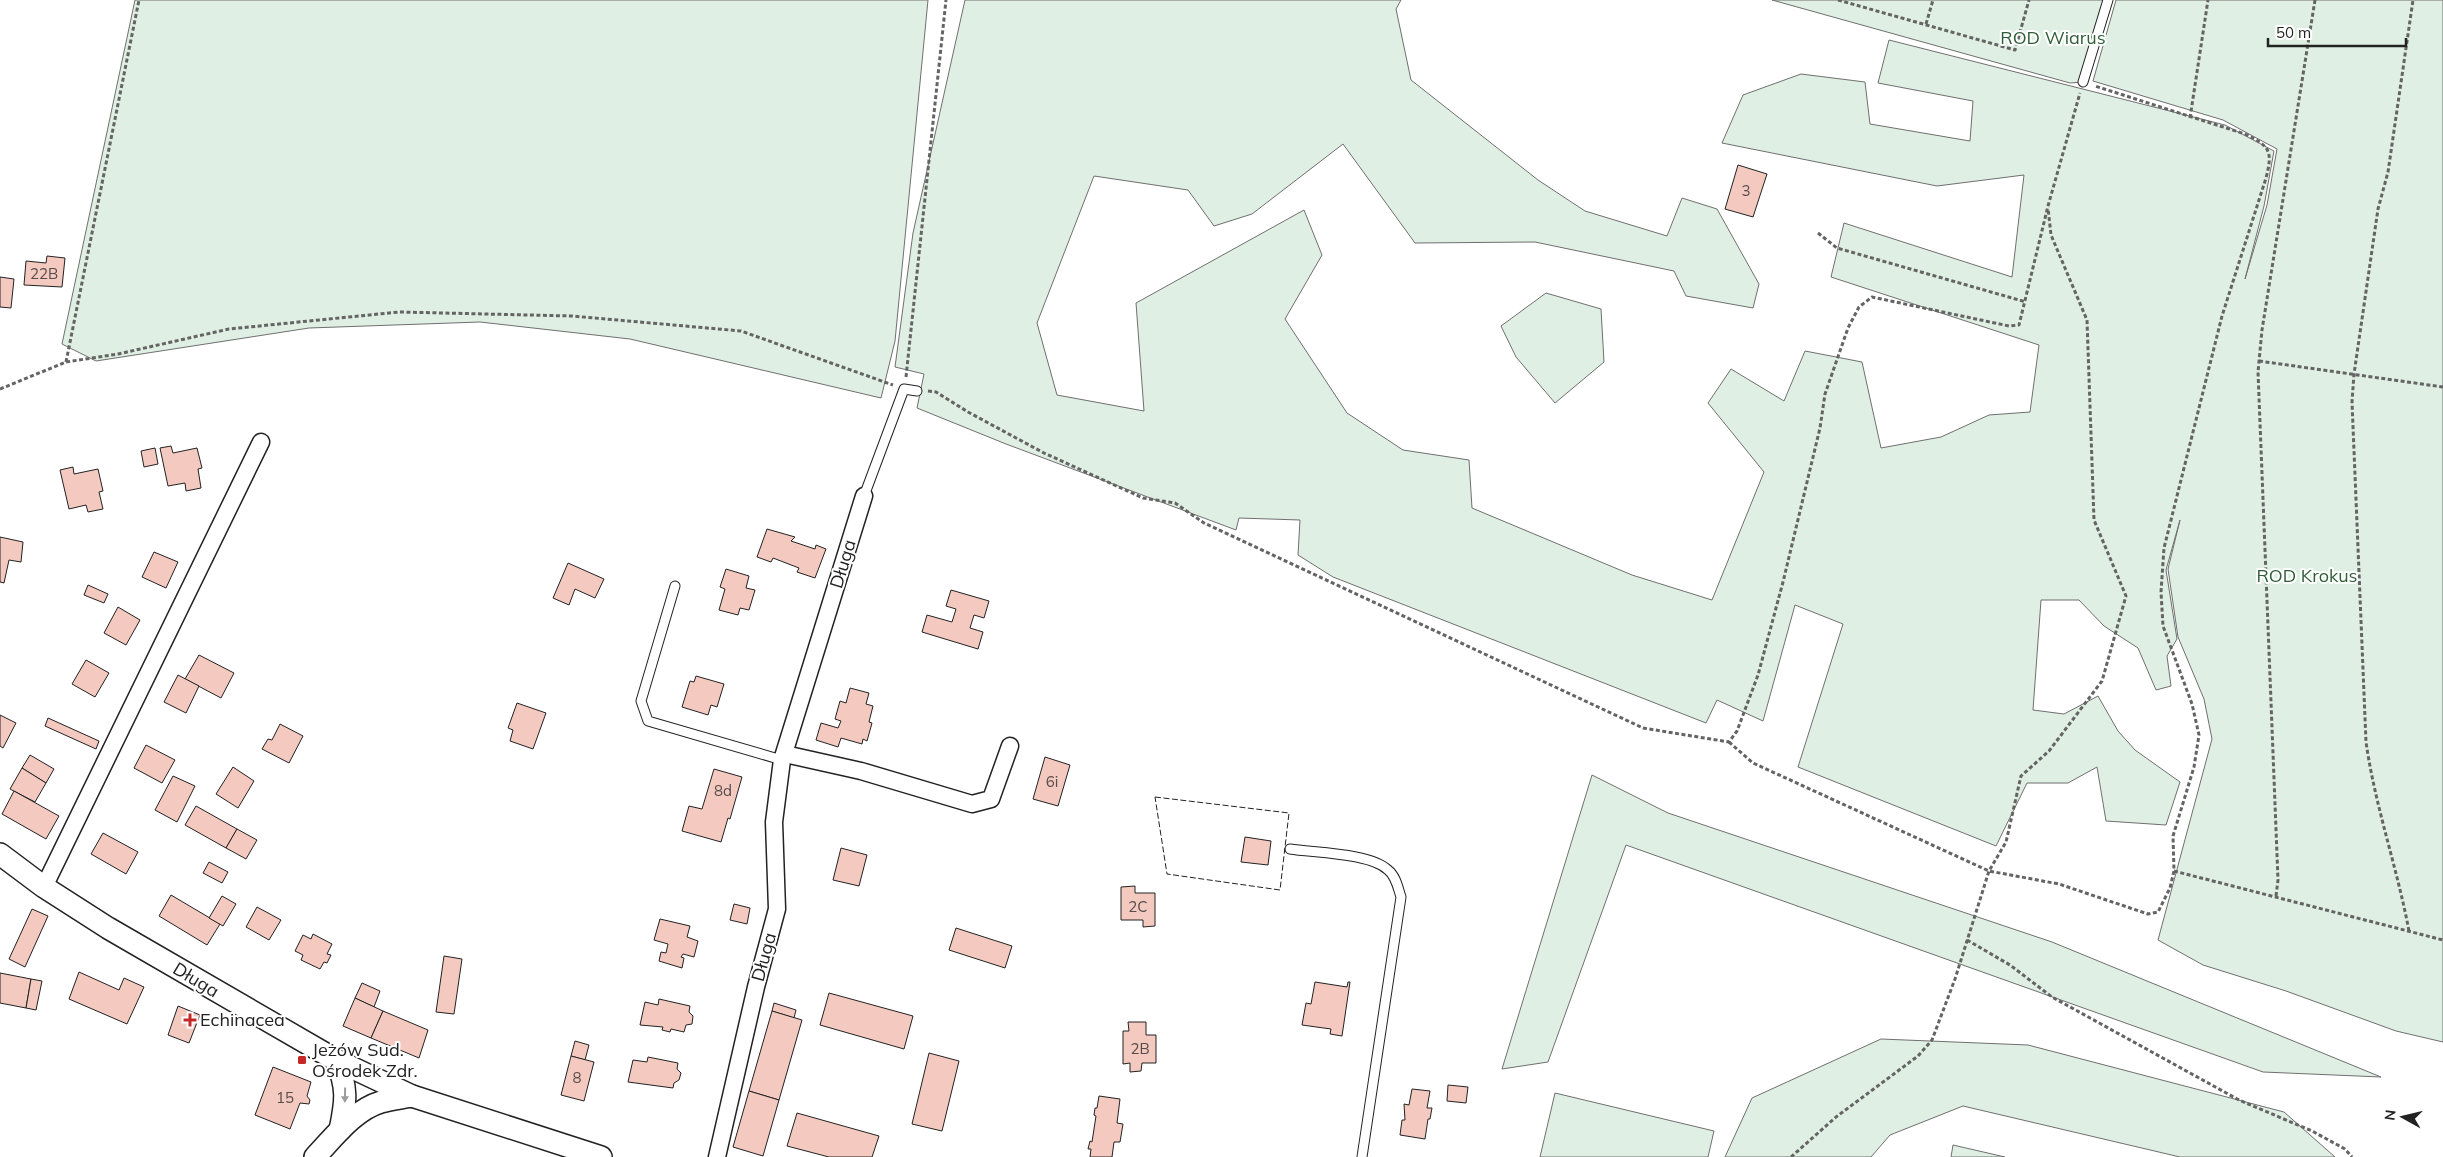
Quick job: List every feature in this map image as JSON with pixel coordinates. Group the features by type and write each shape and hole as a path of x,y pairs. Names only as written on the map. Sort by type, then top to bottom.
{"street":[{"path":"44,887 260,442"},
{"name":"Długa","path":"717,1157 756,986 777,909 774,822 784,757 864,496"},
{"path":"784,757 861,771 972,804 991,799 1010,746"},
{"name":"Długa","path":"0,854 44,887 108,928 336,1060 412,1096 601,1157"},
{"path":"336,1060 345,1082 345,1108 340,1130"},
{"path":"316,1157 340,1130 364,1111 380,1102 412,1096"}],"lane":[{"path":"2083,82 2108,0"},
{"path":"904,389 917,391"},
{"name":"Długa","path":"864,496 904,389"},
{"path":"675,586 641,701 648,721 784,757"},
{"path":"1290,849 1374,862 1388,870 1396,881 1401,898 1362,1157"}],"path":[{"path":"66,362 139,0"},
{"path":"0,389 66,362 118,354 229,329 399,312 572,316 741,331 904,389 946,0"},
{"path":"1838,0 2015,50 2029,0"},
{"path":"1926,24 1933,0"},
{"path":"2190,118 2208,0"},
{"path":"2276,896 2278,880 2259,361 2315,0"},
{"path":"2409,931 2401,889 2372,783 2366,742 2352,402 2354,374 2378,209 2388,172 2414,0"},
{"path":"917,391 936,392 968,412 1044,453 1143,498 1176,503 1204,523 1643,728 1729,742 1753,763 1989,871 2058,884 2148,914 2158,912 2164,904 2174,871 2173,836 2194,767 2199,734 2192,704 2163,626 2161,592 2164,548 2222,316 2266,178 2270,157 2268,149 2261,142 2229,128 2190,118 2083,82 2048,206 2019,325 2009,326 1872,297 1859,307 1848,328 1825,394 1820,428 1783,582 1758,675 1737,731 1729,742"},
{"path":"1791,1157 1836,1117 1918,1056 1932,1040 1946,1006 1989,871 2006,842 2021,776 2049,751 2102,681 2126,596 2094,520 2087,320 2051,235 2048,206"},
{"path":"1818,233 1837,248 2026,302"},
{"path":"2259,361 2443,387"},
{"path":"2174,871 2443,940"},
{"path":"1967,940 2010,965 2052,997 2239,1100 2312,1131 2345,1149 2352,1157"}],"green space":[{"path":"135,0 928,0 895,341 881,398 630,339 480,322 309,328 96,361 62,344"},
{"name":"ROD Krokus","path":"965,0 1401,0 1396,9 1411,80 1538,180 1585,211 1667,236 1682,198 1717,209 1759,284 1753,308 1686,296 1674,271 1535,242 1415,243 1343,144 1252,214 1214,226 1188,190 1094,176 1037,323 1057,395 1144,411 1136,303 1304,210 1322,255 1285,319 1347,413 1403,450 1469,460 1472,508 1632,575 1712,600 1764,472 1708,403 1731,369 1784,401 1805,351 1862,362 1881,448 1941,437 1989,415 2030,412 2039,345 1831,277 1844,223 2012,277 2024,175 1937,186 1722,143 1743,95 1801,74 1865,82 1870,124 1970,141 1973,101 1878,83 1889,40 2225,125 2274,151 2264,206 2245,279 2267,205 2277,149 2223,120 2093,81 2116,0 2443,0 2443,1042 2396,1031 2286,991 2203,965 2158,940 2212,739 2204,699 2178,637 2168,569 2180,520 2166,570 2177,639 2167,656 2171,686 2156,690 2138,648 2104,626 2079,600 2041,600 2033,710 2064,714 2098,696 2118,731 2135,750 2180,782 2166,825 2106,821 2097,767 2068,783 2027,783 1996,846 1798,767 1843,624 1795,605 1763,721 1717,700 1706,723 1333,577 1298,555 1300,520 1239,518 1236,530 1006,444 917,408 924,374 895,367 913,233"},
{"name":"ROD Wiarus","path":"1772,0 2107,0 2083,82 2070,83"},
{"path":"1546,293 1601,309 1604,362 1555,403 1516,357 1501,326"},
{"path":"1592,775 1668,813 2052,942 2381,1077 2263,1072 1626,845 1548,1062 1502,1069"},
{"path":"1881,1039 2028,1045 2284,1112 2335,1157 2180,1157 1963,1106 1890,1135 1871,1157 1725,1157 1752,1098"},
{"path":"1555,1093 1714,1131 1708,1157 1540,1157"},
{"path":"1953,1145 2005,1157 1951,1157"}],"building":[{"path":"1738,165 1767,174 1753,217 1725,209"},
{"path":"47,256 65,258 62,287 24,285 26,261 46,263"},
{"path":"0,277 14,279 11,308 0,307"},
{"path":"171,446 173,453 197,448 202,468 198,469 201,488 186,491 185,483 168,486 160,448"},
{"path":"155,448 158,464 144,467 141,451"},
{"path":"73,467 74,474 98,469 103,491 99,492 103,509 88,512 86,505 69,509 60,470"},
{"path":"767,529 795,537 791,541 815,549 816,545 826,549 815,578 797,572 799,568 773,558 771,562 757,557"},
{"path":"0,537 23,542 21,562 9,560 4,583 0,582"},
{"path":"154,552 178,562 166,588 142,577"},
{"path":"568,563 604,579 595,598 575,589 569,605 553,598"},
{"path":"726,569 749,576 746,588 755,590 749,610 740,608 738,615 719,610 725,589 720,587"},
{"path":"88,585 108,594 104,603 84,595"},
{"path":"951,590 989,601 984,618 974,615 970,628 983,632 978,649 922,632 927,615 952,622 956,609 946,606"},
{"path":"118,607 140,620 126,645 104,633"},
{"path":"199,655 234,673 221,698 185,679"},
{"path":"86,660 109,673 95,697 72,684"},
{"path":"178,675 199,686 186,713 164,702"},
{"path":"696,676 724,684 717,707 711,705 708,715 682,707 690,681 694,682"},
{"path":"850,688 869,693 866,704 873,706 869,722 872,723 867,741 863,739 862,744 841,738 838,747 816,740 821,723 838,728 841,721 835,719 840,701 846,703"},
{"path":"517,703 546,713 533,749 510,741 513,730 508,728"},
{"path":"0,715 16,723 3,748 0,746"},
{"path":"48,718 99,741 96,749 45,726"},
{"path":"280,724 303,736 289,763 262,749 268,739 272,740"},
{"path":"146,745 175,760 162,783 134,768"},
{"path":"30,755 54,769 46,783 22,768"},
{"path":"1045,757 1070,765 1058,806 1033,799"},
{"path":"233,767 254,781 238,808 216,794"},
{"path":"22,768 46,783 35,802 10,789"},
{"path":"714,769 742,777 721,842 682,831 689,806 702,809"},
{"path":"173,776 195,786 177,822 155,810"},
{"path":"14,791 59,816 46,839 2,814"},
{"path":"196,806 237,829 226,848 185,825"},
{"path":"237,829 257,840 246,859 226,848"},
{"path":"103,833 138,852 126,874 91,854"},
{"path":"1245,837 1271,841 1268,865 1241,862"},
{"path":"841,848 867,855 859,886 833,880"},
{"path":"209,862 228,872 222,883 203,873"},
{"path":"1135,886 1135,893 1155,893 1155,926 1143,927 1143,920 1121,920 1121,887"},
{"path":"171,895 220,924 207,945 159,916"},
{"path":"222,896 236,904 223,926 209,918"},
{"path":"734,904 750,908 747,924 730,920"},
{"path":"257,907 281,920 269,940 246,927"},
{"path":"32,909 48,916 25,967 9,959"},
{"path":"660,919 690,926 687,937 698,941 694,957 683,954 681,957 684,958 682,968 659,961 661,952 666,953 668,944 654,940"},
{"path":"956,928 1012,946 1005,968 949,950"},
{"path":"313,934 332,944 327,954 331,955 327,963 324,962 320,969 301,960 303,955 295,951 303,935 311,939"},
{"path":"444,956 462,959 454,1014 436,1012"},
{"path":"79,972 119,990 124,978 144,987 127,1024 69,999"},
{"path":"0,973 31,979 26,1008 0,1003"},
{"path":"31,979 42,981 36,1010 26,1008"},
{"path":"1315,982 1347,987 1348,982 1350,982 1342,1036 1330,1034 1331,1029 1302,1025 1306,1003 1311,1004"},
{"path":"362,983 380,991 374,1007 355,998"},
{"path":"829,993 913,1016 904,1049 820,1025"},
{"path":"355,998 383,1011 371,1038 343,1026"},
{"path":"659,999 690,1006 689,1012 693,1016 692,1024 686,1025 684,1032 671,1029 670,1032 662,1030 663,1027 640,1025 645,1002 658,1005"},
{"path":"774,1003 796,1010 794,1018 772,1011"},
{"path":"178,1006 200,1015 189,1043 168,1035"},
{"path":"383,1011 428,1030 419,1058 371,1038"},
{"path":"772,1011 802,1020 779,1100 749,1091"},
{"path":"1128,1022 1146,1022 1146,1035 1156,1035 1156,1063 1142,1063 1141,1071 1130,1072 1130,1063 1123,1064 1123,1031 1129,1031"},
{"path":"575,1041 589,1045 585,1060 571,1056"},
{"path":"929,1053 959,1061 942,1131 912,1124"},
{"path":"571,1056 594,1062 584,1101 561,1095"},
{"path":"648,1057 678,1063 677,1069 681,1073 679,1080 674,1083 673,1088 628,1082 633,1060 647,1062"},
{"path":"273,1067 311,1082 307,1096 310,1100 309,1104 300,1103 290,1129 255,1115"},
{"path":"1448,1085 1468,1087 1466,1103 1447,1101"},
{"path":"1412,1089 1430,1091 1427,1108 1432,1108 1425,1139 1400,1135 1402,1120 1405,1120 1404,1104 1409,1105"},
{"path":"749,1091 779,1100 763,1156 733,1147"},
{"path":"1099,1096 1120,1099 1117,1123 1123,1124 1120,1142 1114,1142 1112,1157 1090,1157 1091,1149 1088,1149 1090,1141 1092,1142 1096,1116 1094,1115 1095,1108 1097,1108"},
{"path":"797,1113 879,1136 872,1157 829,1157 787,1146"}],"fence":[{"path":"1155,797 1289,813 1280,890 1167,874 1155,797"}],"place":[{"name":"Echinacea","path":"190,1020"},
{"name":"Jeżów Sud. Ośrodek Zdr.","path":"302,1060"}]}
